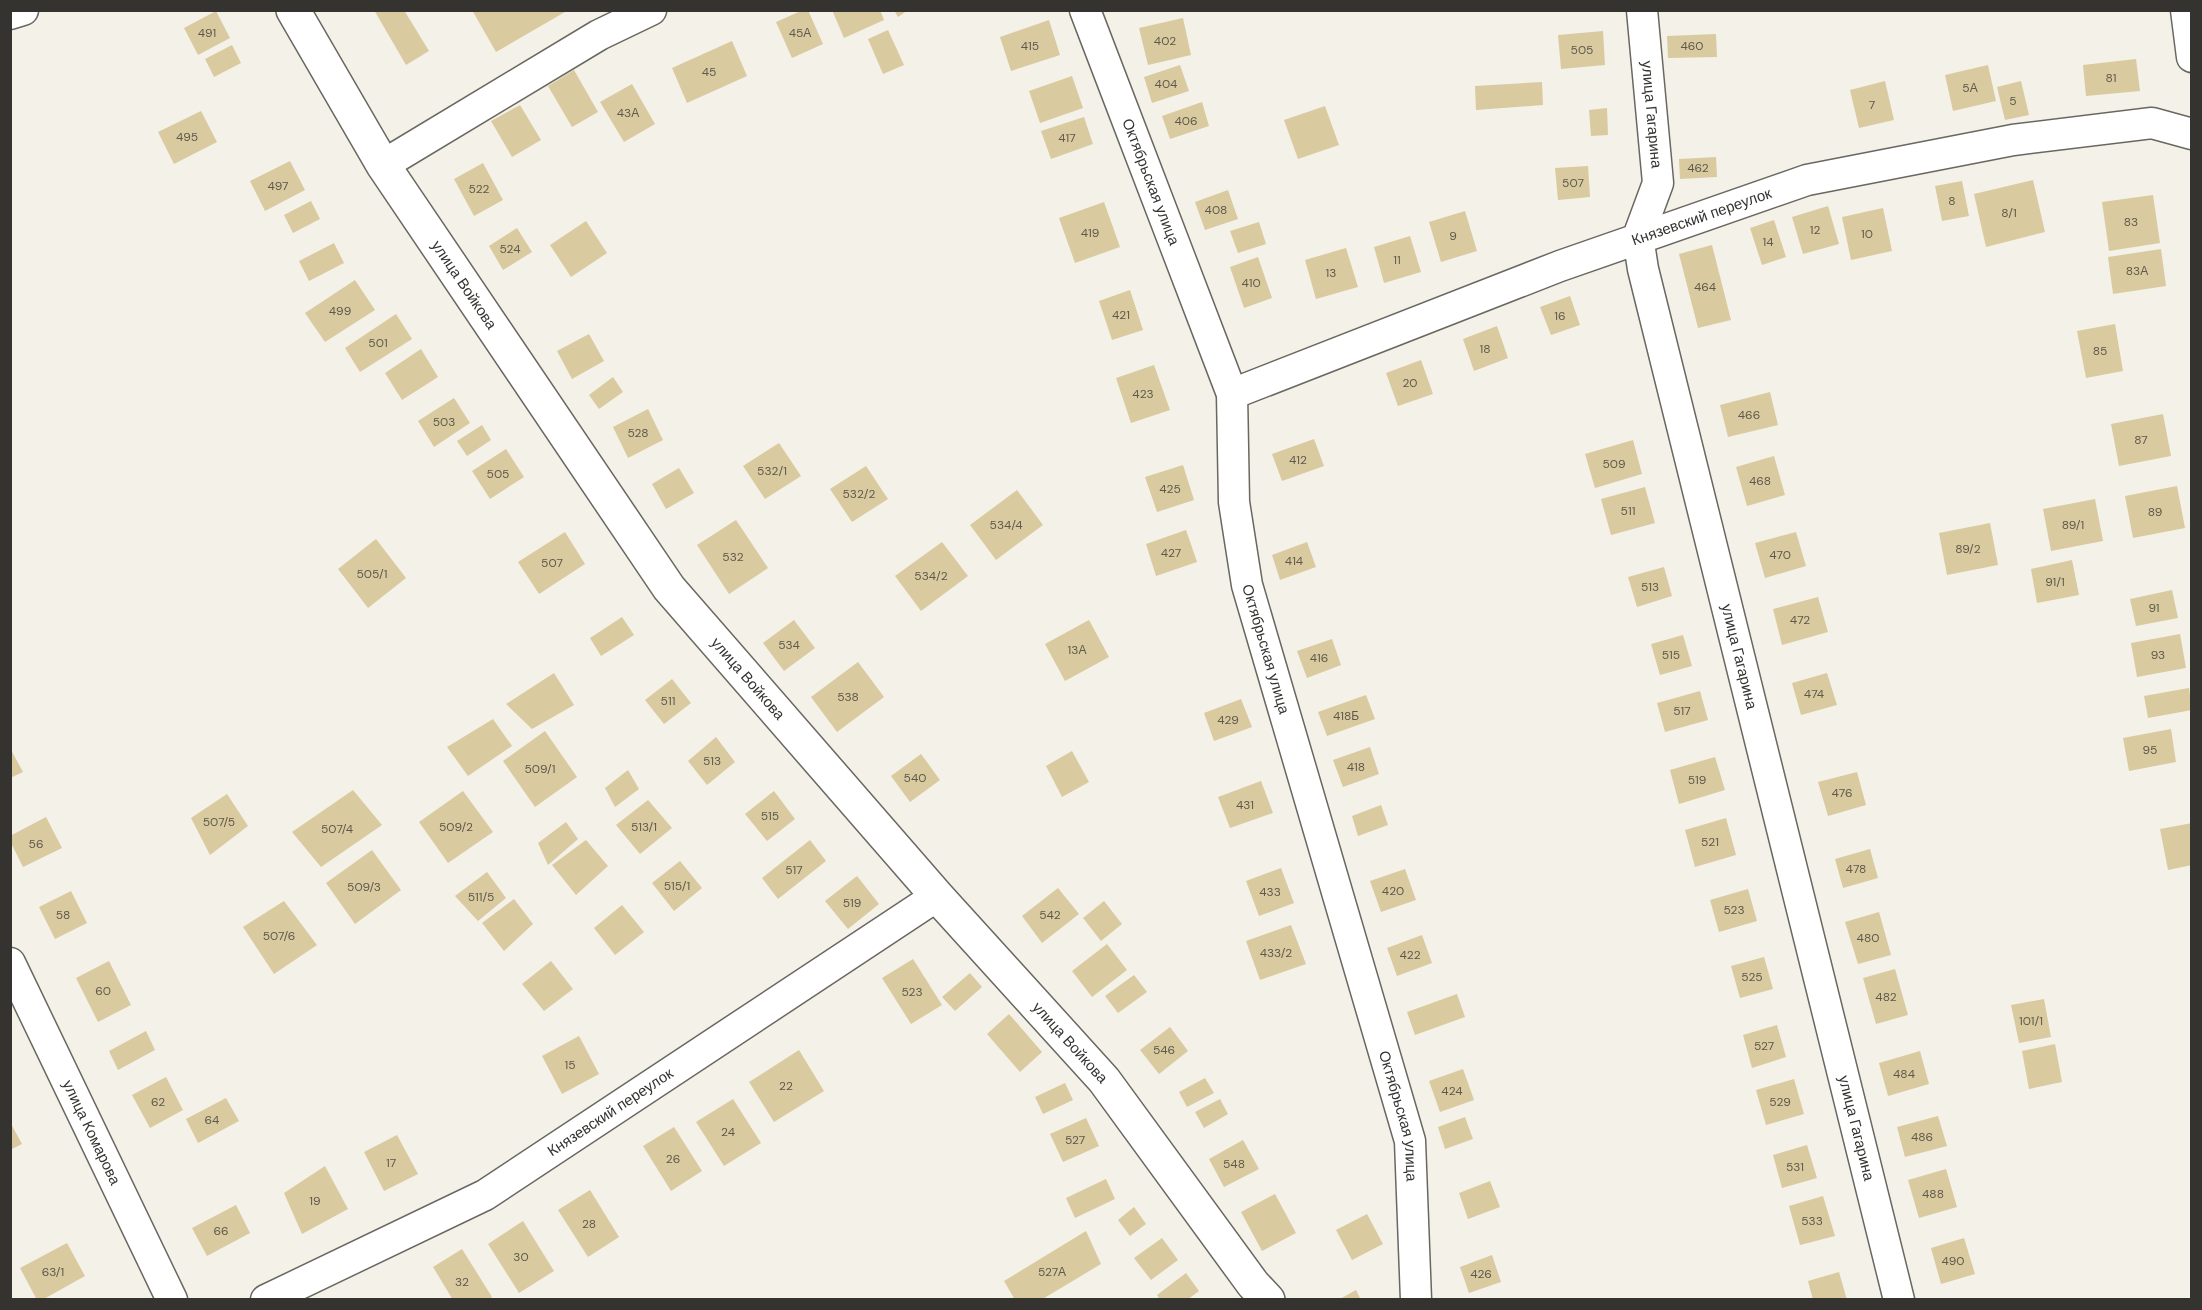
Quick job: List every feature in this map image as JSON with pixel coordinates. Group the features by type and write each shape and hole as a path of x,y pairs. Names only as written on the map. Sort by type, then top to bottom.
{"street":[{"path":"10,14 23,10"},
{"name":"улица Войкова","path":"293,10 382,165 669,588 937,896 1104,1080 1253,1284 1268,1299"},
{"path":"382,165 600,23 651,10"},
{"name":"Октябрьская улица","path":"1085,10 1232,394 1234,502 1247,585 1410,1141 1416,1299"},
{"name":"улица Гагарина","path":"1642,10 1658,183 1638,237 1646,281 1899,1299"},
{"path":"2186,10 2192,57"},
{"name":"Князевский переулок","path":"1232,394 1638,237 1807,180 2013,140 2152,123 2192,134"},
{"name":"Князевский переулок","path":"266,1299 485,1195 937,896"},
{"name":"улица Комарова","path":"10,963 172,1299"}],"building":[{"path":"374,10 404,10 429,51 406,65"},
{"path":"472,10 564,10 565,12 496,52"},
{"path":"808,10 823,44 792,58 776,22"},
{"path":"832,10 880,10 884,20 844,38"},
{"path":"894,10 908,10 898,17"},
{"path":"216,11 230,38 198,55 184,28"},
{"path":"1183,18 1191,55 1148,65 1139,28"},
{"path":"1049,20 1060,55 1011,71 1000,37"},
{"path":"888,30 904,65 883,74 868,39"},
{"path":"1603,31 1605,65 1561,69 1558,35"},
{"path":"1716,34 1717,57 1668,58 1667,36"},
{"path":"732,41 747,76 687,103 672,68"},
{"path":"232,45 241,63 214,77 205,59"},
{"path":"2136,59 2140,91 2086,96 2083,65"},
{"path":"1180,65 1189,91 1152,103 1144,77"},
{"path":"1988,65 1996,101 1953,111 1945,75"},
{"path":"574,70 598,112 572,127 548,86"},
{"path":"1072,76 1083,108 1040,123 1029,91"},
{"path":"1885,81 1894,120 1859,128 1850,90"},
{"path":"2021,81 2029,115 2005,120 1997,87"},
{"path":"1542,82 1543,105 1476,110 1475,86"},
{"path":"632,84 655,124 624,142 600,102"},
{"path":"1202,102 1209,126 1170,139 1162,116"},
{"path":"520,105 541,140 512,157 491,121"},
{"path":"1325,106 1339,145 1298,159 1284,120"},
{"path":"1607,108 1608,135 1591,136 1589,110"},
{"path":"201,111 217,142 174,164 158,132"},
{"path":"1084,117 1093,144 1051,159 1041,131"},
{"path":"1716,157 1717,177 1680,179 1679,159"},
{"path":"290,161 305,190 265,211 250,181"},
{"path":"483,163 503,200 474,216 454,179"},
{"path":"1588,166 1590,197 1558,200 1555,168"},
{"path":"2033,180 2045,232 1986,247 1974,194"},
{"path":"1962,181 1969,216 1942,221 1935,186"},
{"path":"1228,190 1238,219 1205,230 1195,202"},
{"path":"2153,195 2160,243 2109,251 2102,202"},
{"path":"311,201 320,219 293,233 284,215"},
{"path":"1104,202 1120,247 1075,263 1059,218"},
{"path":"1828,206 1839,244 1803,254 1792,217"},
{"path":"1883,208 1892,251 1851,260 1842,217"},
{"path":"1465,211 1477,251 1441,262 1429,222"},
{"path":"1774,220 1786,257 1762,265 1750,228"},
{"path":"586,221 607,253 571,277 550,245"},
{"path":"1259,222 1266,244 1238,253 1230,231"},
{"path":"517,228 532,252 503,270 489,246"},
{"path":"1410,236 1421,272 1384,283 1374,247"},
{"path":"334,243 344,263 309,281 299,261"},
{"path":"1712,245 1731,320 1698,328 1679,254"},
{"path":"1346,248 1358,287 1316,299 1305,260"},
{"path":"2161,249 2166,286 2113,294 2108,257"},
{"path":"1258,257 1272,298 1244,308 1230,267"},
{"path":"355,280 375,310 325,342 305,313"},
{"path":"1130,290 1143,330 1112,340 1099,301"},
{"path":"1570,296 1580,325 1551,335 1540,307"},
{"path":"396,314 412,339 360,372 345,348"},
{"path":"2115,324 2123,371 2086,378 2077,331"},
{"path":"1497,326 1508,358 1474,371 1463,339"},
{"path":"589,334 604,361 572,379 557,351"},
{"path":"421,349 438,377 402,400 385,373"},
{"path":"1421,360 1433,394 1398,406 1386,373"},
{"path":"1154,365 1170,410 1131,423 1116,378"},
{"path":"613,377 623,392 599,409 589,395"},
{"path":"1770,392 1778,425 1728,437 1720,405"},
{"path":"454,398 470,423 434,447 418,421"},
{"path":"648,409 663,440 628,458 613,427"},
{"path":"2163,414 2171,456 2119,466 2111,424"},
{"path":"482,425 491,440 467,456 457,441"},
{"path":"1314,439 1324,466 1282,481 1272,454"},
{"path":"1633,440 1642,474 1595,488 1585,454"},
{"path":"779,443 801,476 765,499 743,466"},
{"path":"506,449 524,477 490,499 472,471"},
{"path":"1774,456 1785,495 1747,506 1736,467"},
{"path":"1183,465 1194,500 1157,512 1145,477"},
{"path":"866,466 888,499 852,522 830,489"},
{"path":"679,468 694,493 666,509 652,484"},
{"path":"2177,486 2185,528 2133,538 2125,496"},
{"path":"1645,487 1655,523 1611,535 1601,499"},
{"path":"1017,490 1043,525 996,560 970,525"},
{"path":"2095,499 2103,541 2051,551 2043,509"},
{"path":"736,520 768,568 729,594 697,545"},
{"path":"1990,523 1998,565 1947,575 1939,533"},
{"path":"1186,530 1197,562 1156,576 1146,544"},
{"path":"565,532 585,564 539,594 518,562"},
{"path":"1796,532 1806,566 1765,578 1755,543"},
{"path":"376,539 406,578 368,608 338,569"},
{"path":"942,542 968,576 921,611 895,576"},
{"path":"1307,542 1316,567 1280,580 1272,555"},
{"path":"2072,560 2079,595 2037,603 2031,569"},
{"path":"1664,567 1672,596 1637,607 1628,577"},
{"path":"2172,590 2178,618 2136,626 2130,599"},
{"path":"1818,597 1828,632 1782,645 1773,609"},
{"path":"622,617 634,635 601,656 590,638"},
{"path":"794,620 815,648 784,671 763,643"},
{"path":"1089,620 1109,657 1065,681 1045,644"},
{"path":"2180,634 2186,668 2137,677 2131,643"},
{"path":"1683,635 1692,666 1660,675 1651,644"},
{"path":"1332,639 1341,665 1307,678 1297,651"},
{"path":"858,662 884,697 837,732 811,697"},
{"path":"554,673 574,705 532,729 506,704"},
{"path":"1827,673 1837,705 1801,715 1792,683"},
{"path":"672,679 691,703 664,724 645,700"},
{"path":"2189,688 2192,710 2148,718 2144,696"},
{"path":"1700,691 1708,720 1665,732 1657,703"},
{"path":"1366,695 1375,719 1327,736 1318,712"},
{"path":"1241,699 1252,727 1214,741 1204,713"},
{"path":"493,719 512,746 468,776 447,747"},
{"path":"2171,729 2176,762 2129,771 2123,738"},
{"path":"545,731 577,777 535,807 503,761"},
{"path":"716,737 735,762 707,785 688,761"},
{"path":"1370,747 1379,774 1343,787 1333,760"},
{"path":"10,748 23,772 10,778"},
{"path":"1072,751 1089,782 1062,797 1046,766"},
{"path":"921,754 940,780 910,802 891,776"},
{"path":"1715,757 1725,790 1679,804 1670,770"},
{"path":"628,770 639,789 615,807 605,788"},
{"path":"1857,772 1866,805 1828,816 1818,782"},
{"path":"1261,781 1273,813 1230,828 1218,797"},
{"path":"353,790 382,825 321,867 292,832"},
{"path":"463,791 493,832 448,863 419,822"},
{"path":"774,791 795,819 767,841 745,814"},
{"path":"227,794 248,826 210,855 191,818"},
{"path":"648,800 672,828 640,854 616,825"},
{"path":"1381,805 1388,825 1358,836 1352,816"},
{"path":"46,817 62,848 23,867 10,841 10,836"},
{"path":"1726,818 1736,855 1695,867 1685,830"},
{"path":"566,822 578,839 548,865 538,843"},
{"path":"2192,823 2192,865 2168,870 2160,829"},
{"path":"586,840 608,866 576,895 552,865"},
{"path":"810,840 826,861 778,899 762,878"},
{"path":"1870,849 1878,878 1843,888 1835,859"},
{"path":"372,850 401,890 355,924 326,883"},
{"path":"680,861 702,888 674,911 652,883"},
{"path":"1281,868 1294,903 1259,916 1246,881"},
{"path":"1405,869 1416,900 1381,912 1370,881"},
{"path":"487,872 506,898 478,921 455,896"},
{"path":"857,876 879,904 848,929 825,901"},
{"path":"1058,888 1079,914 1042,943 1022,916"},
{"path":"1748,889 1757,921 1719,932 1710,900"},
{"path":"71,891 87,923 55,939 39,907"},
{"path":"514,899 533,924 504,951 482,923"},
{"path":"284,901 317,945 274,974 243,927"},
{"path":"1104,901 1122,924 1101,941 1083,918"},
{"path":"622,905 644,932 615,955 594,928"},
{"path":"1879,912 1891,955 1858,964 1845,922"},
{"path":"1291,925 1306,964 1260,980 1246,941"},
{"path":"1422,935 1432,963 1397,976 1387,948"},
{"path":"1107,944 1127,970 1092,997 1072,971"},
{"path":"1764,957 1773,989 1740,998 1731,966"},
{"path":"913,959 942,1005 911,1024 882,978"},
{"path":"109,961 131,1005 98,1022 76,978"},
{"path":"551,961 573,989 544,1011 522,984"},
{"path":"1895,969 1908,1015 1876,1024 1863,978"},
{"path":"970,973 982,987 955,1011 942,997"},
{"path":"1134,975 1147,992 1118,1013 1105,996"},
{"path":"1457,994 1465,1017 1415,1035 1407,1012"},
{"path":"2044,999 2051,1037 2019,1043 2011,1005"},
{"path":"1009,1014 1042,1052 1020,1072 987,1034"},
{"path":"1777,1025 1786,1057 1752,1068 1743,1035"},
{"path":"1170,1027 1188,1051 1159,1074 1140,1050"},
{"path":"146,1031 155,1050 118,1070 109,1051"},
{"path":"579,1036 599,1074 562,1094 542,1056"},
{"path":"2055,1044 2062,1082 2029,1089 2022,1051"},
{"path":"799,1050 824,1091 774,1122 749,1082"},
{"path":"1920,1051 1929,1084 1888,1096 1879,1063"},
{"path":"1463,1069 1474,1100 1440,1112 1429,1081"},
{"path":"166,1077 183,1110 150,1128 132,1095"},
{"path":"1205,1078 1214,1093 1187,1107 1179,1092"},
{"path":"1794,1079 1804,1114 1766,1125 1756,1090"},
{"path":"1065,1083 1073,1100 1043,1114 1035,1097"},
{"path":"226,1098 239,1121 198,1143 186,1119"},
{"path":"733,1099 761,1143 724,1166 696,1122"},
{"path":"1220,1099 1228,1114 1204,1128 1195,1112"},
{"path":"1938,1116 1947,1146 1905,1157 1897,1127"},
{"path":"1465,1117 1473,1139 1445,1149 1438,1127"},
{"path":"1086,1118 1099,1146 1063,1162 1050,1134"},
{"path":"10,1122 22,1144 10,1150"},
{"path":"674,1127 702,1171 671,1191 643,1146"},
{"path":"397,1135 418,1174 384,1191 364,1152"},
{"path":"1243,1140 1259,1169 1224,1187 1209,1159"},
{"path":"1807,1145 1817,1178 1782,1188 1773,1155"},
{"path":"325,1166 348,1209 302,1234 284,1193"},
{"path":"1946,1169 1957,1207 1919,1218 1908,1180"},
{"path":"1106,1179 1115,1199 1075,1218 1066,1198"},
{"path":"1490,1181 1500,1207 1468,1219 1459,1193"},
{"path":"590,1190 619,1237 588,1257 558,1210"},
{"path":"1275,1194 1296,1233 1262,1251 1241,1212"},
{"path":"1823,1196 1835,1236 1800,1245 1789,1206"},
{"path":"236,1205 250,1233 207,1256 192,1228"},
{"path":"1134,1207 1146,1224 1130,1236 1118,1220"},
{"path":"1367,1214 1383,1244 1352,1260 1336,1230"},
{"path":"523,1221 554,1271 519,1293 488,1244"},
{"path":"1086,1231 1101,1264 1041,1300 1015,1300 1004,1281"},
{"path":"1162,1238 1178,1260 1151,1280 1134,1258"},
{"path":"1964,1238 1975,1274 1941,1284 1931,1248"},
{"path":"67,1243 85,1276 42,1300 37,1300 20,1268"},
{"path":"462,1249 492,1297 488,1300 453,1300 433,1267"},
{"path":"1492,1255 1501,1282 1469,1293 1460,1267"},
{"path":"1839,1272 1847,1300 1813,1300 1808,1281"},
{"path":"1186,1273 1199,1291 1187,1300 1160,1300 1157,1295"},
{"path":"1356,1290 1361,1300 1338,1300"}]}
